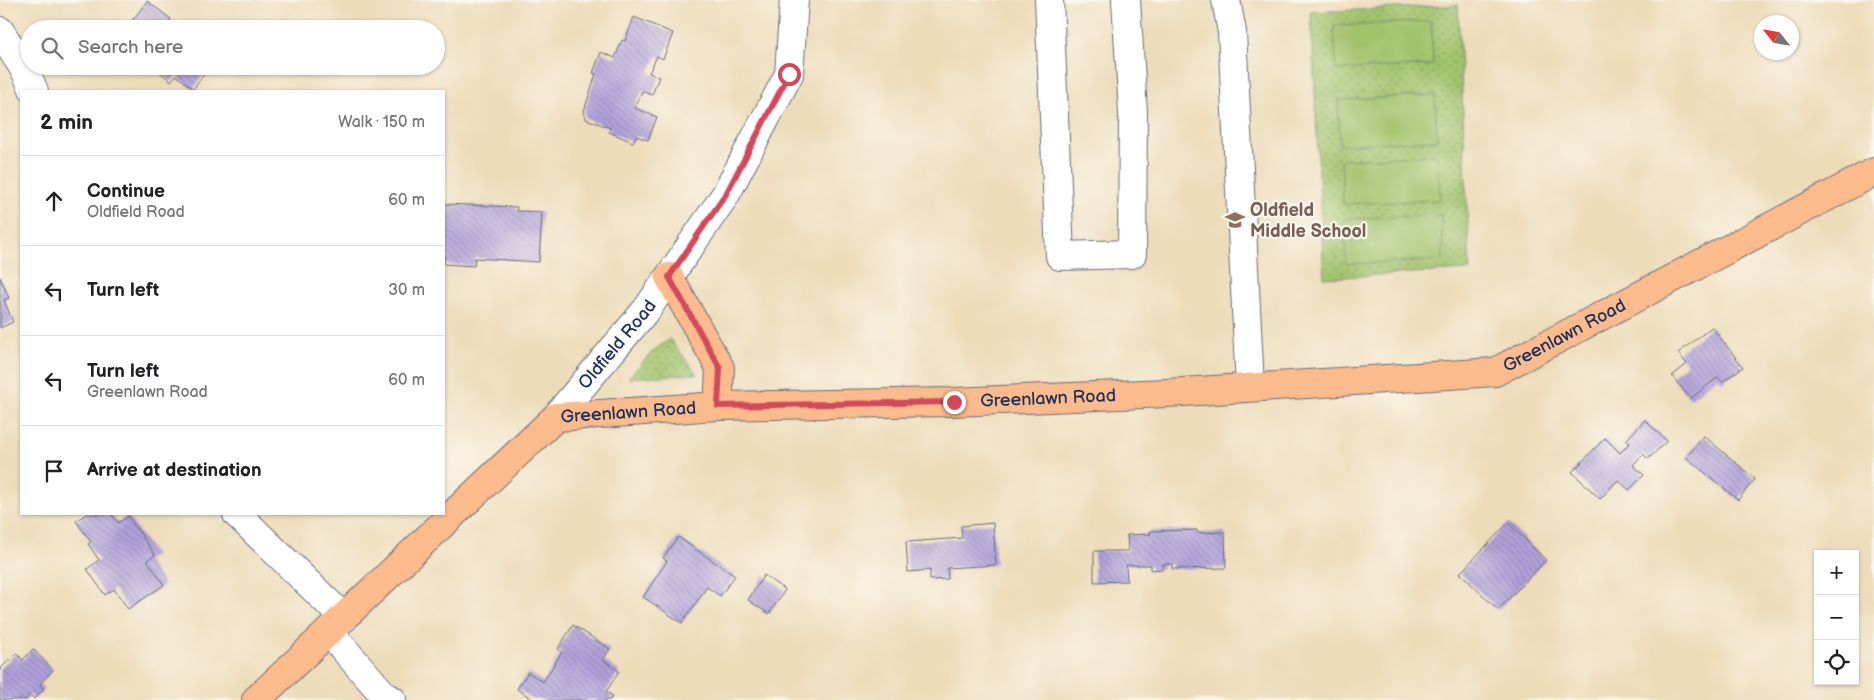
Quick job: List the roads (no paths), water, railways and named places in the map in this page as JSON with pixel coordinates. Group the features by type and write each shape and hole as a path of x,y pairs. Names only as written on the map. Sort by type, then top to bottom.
{"main road":[{"name":"Greenlawn Road","path":"256,700 556,417 718,406 954,402 1495,372 1874,172"},
{"path":"669,277 720,368 718,406"}],"street":[{"name":"Oldfield Road","path":"556,417 647,309 726,194 789,74 794,0"},
{"path":"1049,0 1060,256 1132,254 1133,113 1126,0"},
{"path":"1226,0 1232,32 1250,387"},
{"path":"0,31 20,63"},
{"path":"27,75 34,90"},
{"path":"238,515 336,625 384,695 392,700"}],"place":[{"name":"Oldfield Middle School","path":"1235,220"}]}
